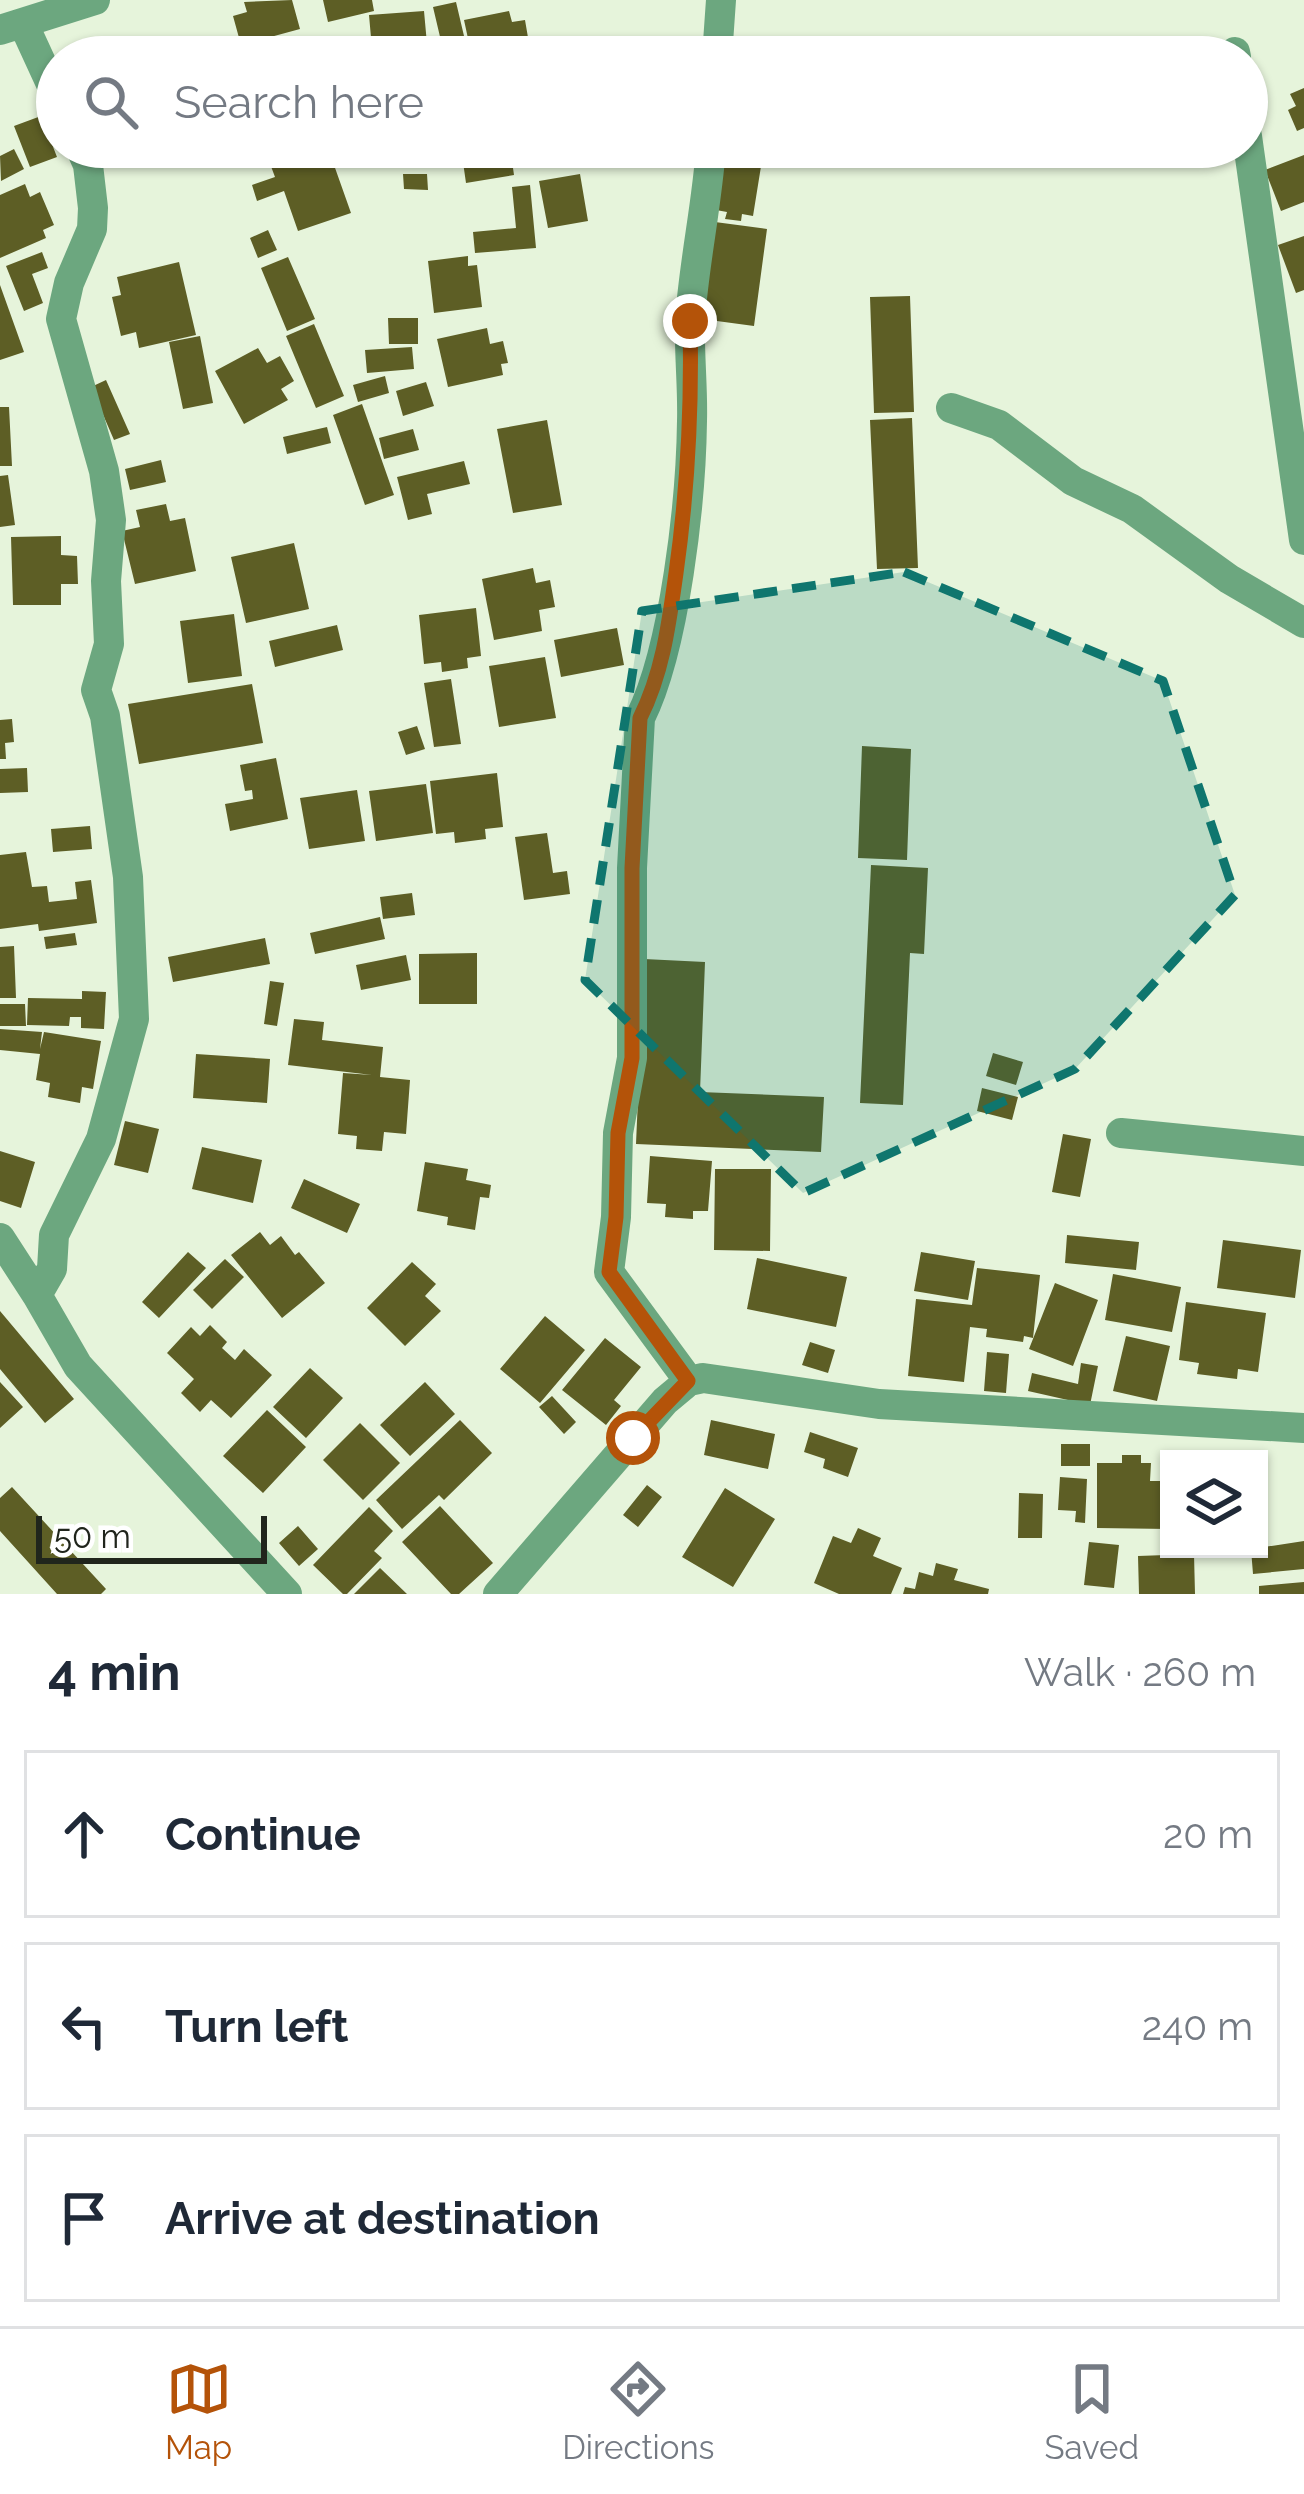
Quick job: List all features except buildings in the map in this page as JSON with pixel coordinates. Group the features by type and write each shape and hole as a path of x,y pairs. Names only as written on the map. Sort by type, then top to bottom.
{"street":[{"path":"25,18 94,0"},
{"path":"718,36 721,0"},
{"path":"37,1295 52,1269 54,1234 101,1139 134,1019 128,877 105,716 96,690 109,644 106,581 111,520 104,471 61,319 69,283 92,229 88,168"},
{"path":"688,1381 609,1272 618,1133 632,1058 632,868 640,718 666,643 684,516 692,425 690,321 708,168"},
{"path":"1252,168 1304,539"},
{"path":"951,408 999,425 1073,482 1132,509 1229,579 1304,623"},
{"path":"1121,1133 1304,1150"},
{"path":"0,1238 78,1366 287,1594"},
{"path":"498,1594 665,1401 688,1381 725,1381 879,1404 1304,1429"}],"highlighted area":[{"path":"904,572 1163,681 1235,895 1075,1069 803,1193 585,980 642,611"}],"route":[{"path":"633,1438 688,1381 609,1272 618,1133 632,1058 632,868 640,718 666,643 684,516 692,425 690,321"}]}
